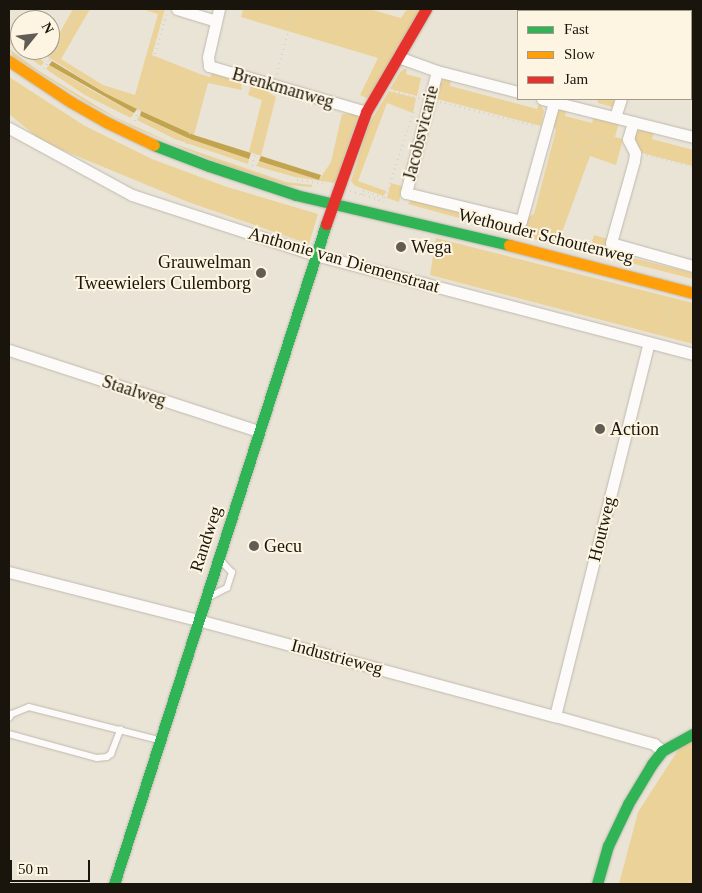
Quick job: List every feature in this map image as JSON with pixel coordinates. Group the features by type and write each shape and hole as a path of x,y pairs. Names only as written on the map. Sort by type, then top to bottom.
{"street":[{"path":"177,9 216,21"},
{"path":"209,62 219,9"},
{"name":"Randweg","path":"114,884 258,431 336,196 366,112 426,9"},
{"path":"398,57 437,72 517,92"},
{"name":"Wethouder Schoutenweg","path":"11,61 71,102 156,146 209,166 280,188 336,196 389,216 460,232 693,293"},
{"name":"Brenkmanweg","path":"209,62 366,112"},
{"name":"Jacobsvicarie","path":"437,72 406,193 521,222 554,102"},
{"path":"546,100 593,104 616,117 693,137"},
{"path":"616,117 621,100"},
{"path":"634,122 628,139 634,161 611,243 693,266"},
{"name":"Anthonie van Diemenstraat","path":"9,128 132,196 316,255 693,354"},
{"name":"Houtweg","path":"555,716 654,344"},
{"name":"Staalweg","path":"9,350 258,431"},
{"name":"Industrieweg","path":"9,572 198,620 555,716 654,744 662,751"},
{"path":"597,884 608,846 628,804 662,751 675,742 693,734"}],"lane":[{"path":"205,598 227,588 230,580 232,573 218,557"},
{"path":"9,718 12,714 29,707 160,740"},
{"path":"9,734 97,758 107,757 111,754 120,730"}],"path":[{"path":"46,66 80,9"},
{"path":"136,117 168,9"},
{"path":"188,140 209,62"},
{"path":"381,86 430,101 571,129 624,149 632,149 693,167"},
{"path":"362,195 363,190 385,198 418,98"},
{"path":"528,228 546,228 552,223 555,212 546,190 548,184 565,170 570,155 571,129"},
{"path":"570,155 576,156 598,139"},
{"path":"178,142 187,146"},
{"path":"253,163 256,153"},
{"path":"290,180 336,196"},
{"path":"654,344 676,288"}],"shaded area":[{"path":"73,9 90,9 61,59 103,85 135,95 158,14 142,9 165,9 152,55 210,77 213,71 241,81 242,90 208,83 194,135 105,93 53,60 60,60 60,32"},
{"path":"243,9 369,9 401,18 407,9 422,9 369,99 360,95 378,58 241,17"},
{"path":"19,60 24,60 115,117 172,143 286,182 312,185 312,187 286,185 224,165 135,128 91,105"},
{"path":"33,60 42,60 44,62 41,66"},
{"path":"52,61 105,93 137,109 134,113 49,65"},
{"path":"49,65 134,113 131,118 85,95 46,69"},
{"path":"407,69 406,74 421,78 417,96 390,89 400,72"},
{"path":"9,77 85,126 152,159 227,187 318,214 309,244 188,202 43,142 9,114"},
{"path":"446,78 451,78 450,86 537,109 539,104 541,105 544,111 541,126 437,99 439,84"},
{"path":"251,85 269,88 269,93 276,97 261,156 249,152 262,100 248,95"},
{"path":"389,91 416,98 413,113 387,103 358,181 386,191 384,196 355,186 351,181 369,124"},
{"path":"597,100 613,100 616,103 613,107 598,103"},
{"path":"567,108 565,116 592,123 594,115 619,122 615,137 623,139 616,165 590,156 561,235 591,245 594,235 608,239 602,257 524,235 528,217 534,214 556,130 552,124 557,111"},
{"path":"141,111 194,135 251,153 249,159 190,139 140,116"},
{"path":"359,113 335,183 295,177 256,166 259,161 319,180 331,162 342,114"},
{"path":"139,116 190,139 249,159 248,164 175,139 137,120"},
{"path":"641,129 654,131 652,139 693,150 693,166 638,152 634,138 635,133"},
{"path":"261,156 321,175 319,180 259,161"},
{"path":"391,183 402,186 399,202 387,198"},
{"path":"411,200 517,228 517,234 408,204"},
{"path":"436,238 693,303 693,344 430,275"},
{"path":"613,253 693,273 693,279 611,258"},
{"path":"693,740 693,884 619,884 638,812 680,747"}],"traffic: fast":[{"path":"154,145 209,166 296,195 509,245"},
{"path":"114,884 326,224"},
{"path":"597,884 608,846 628,804 652,764 662,751 693,734"}],"traffic: slow":[{"path":"9,61 71,102 106,122 154,145"},
{"path":"509,245 693,293"}],"traffic: jam":[{"path":"326,224 366,112 426,9"}],"place":[{"name":"Wega","path":"401,247"},
{"name":"Grauwelman Tweewielers Culemborg","path":"261,273"},
{"name":"Action","path":"600,429"},
{"name":"Gecu","path":"254,546"}]}
